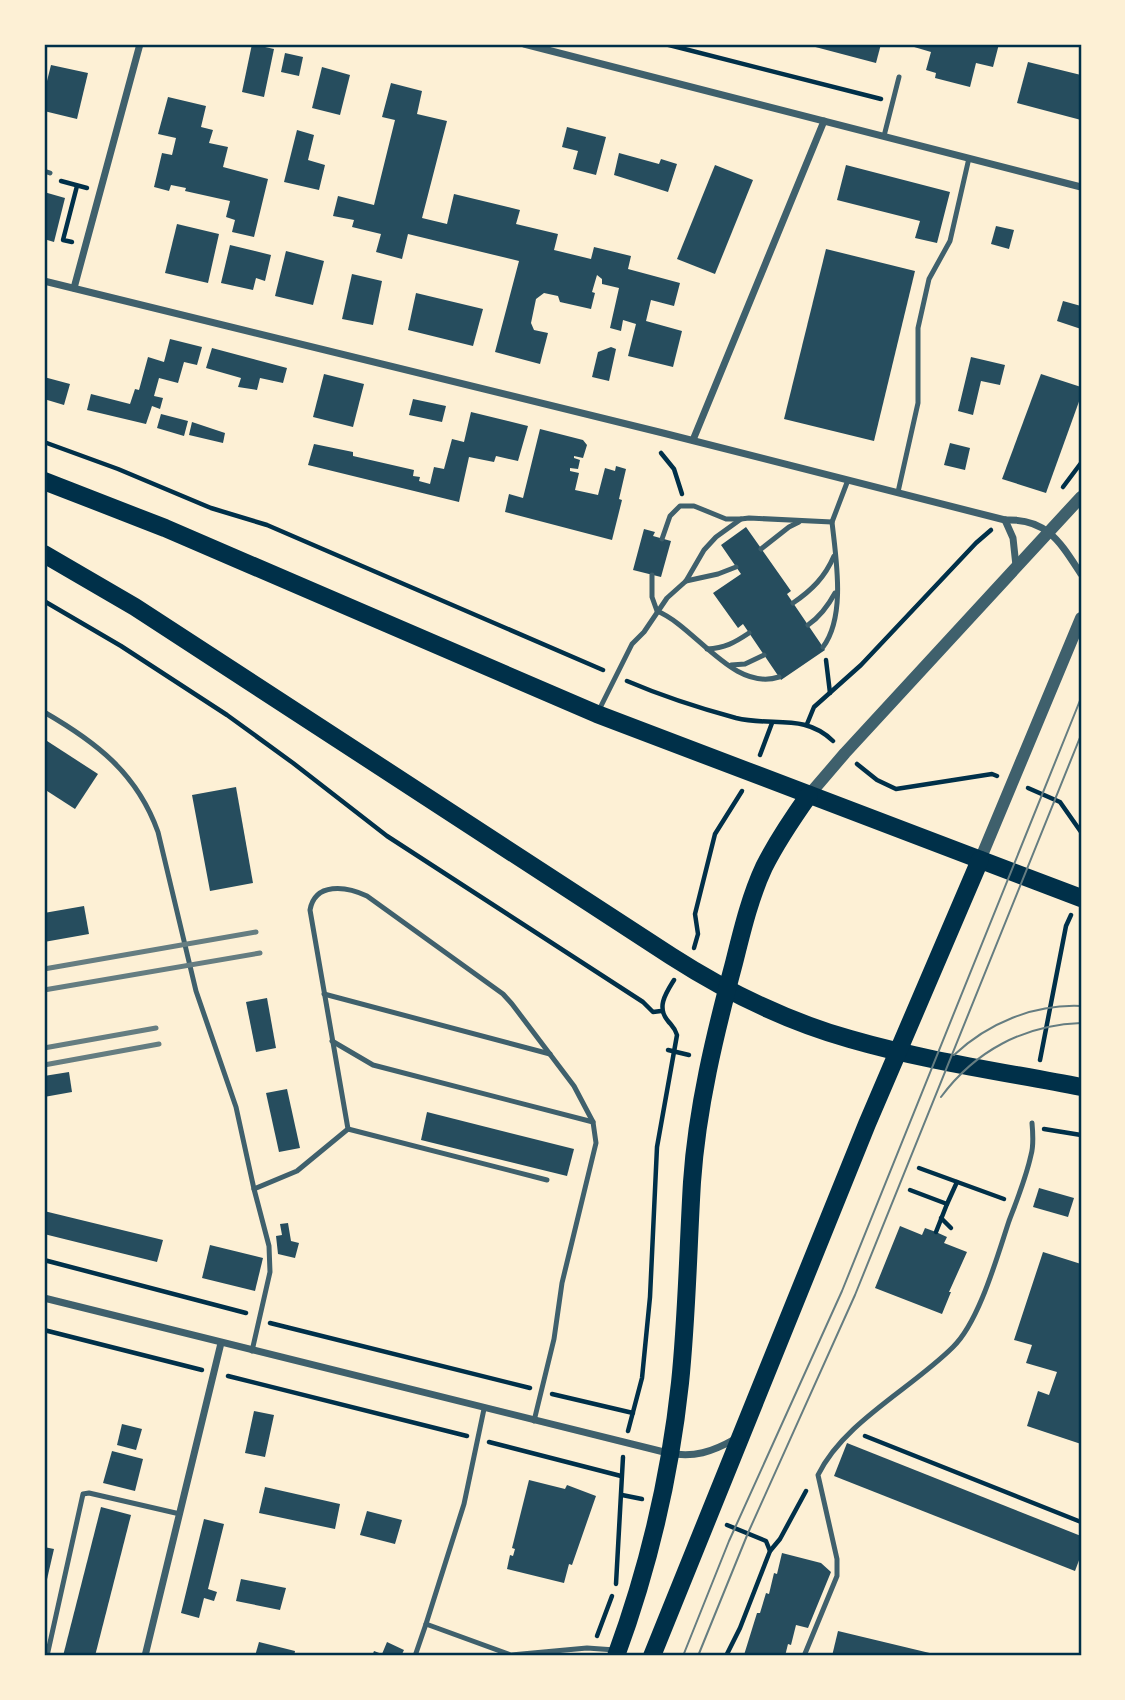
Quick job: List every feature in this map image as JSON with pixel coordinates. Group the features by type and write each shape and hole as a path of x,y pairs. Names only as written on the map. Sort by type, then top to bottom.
{"main road":[{"path":"44,481 165,528 597,714 1081,898"},
{"path":"44,554 135,607 678,960 727,989 800,1022 897,1052 1081,1087"},
{"path":"617,1653 651,1541 680,1386 692,1179 710,1060 727,989 763,869 782,832 809,795"},
{"path":"652,1656 897,1052 980,860"}],"street":[{"path":"74,288 140,44"},
{"path":"524,44 1081,187"},
{"path":"693,440 824,121"},
{"path":"44,281 693,440 1005,520 1019,519 1038,525 1050,533 1060,542 1081,574"},
{"path":"809,795 1081,497"},
{"path":"1005,520 1013,538 1016,569"},
{"path":"980,860 1081,618"},
{"path":"44,1298 484,1409 683,1456 706,1453 741,1435"},
{"path":"145,1656 221,1343"}],"lane":[{"path":"884,136 899,77"},
{"path":"898,492 918,403 918,328 929,279 950,241 969,158"},
{"path":"823,647 835,624 832,522 848,480"},
{"path":"662,539 670,516 680,506 686,505 726,519 760,517 832,522"},
{"path":"597,714 632,644 644,632 657,611 687,581 704,550 716,537 741,519"},
{"path":"761,549 789,527 802,521"},
{"path":"793,603 822,579 835,553"},
{"path":"687,581 718,574 736,566"},
{"path":"652,575 652,597 657,611 679,623 707,649 750,677 760,680 779,677"},
{"path":"808,625 828,606 836,590"},
{"path":"707,649 731,645 749,633"},
{"path":"728,664 745,664 764,655"},
{"path":"44,712 94,744 135,785 149,808 158,832 196,991 236,1107 271,1260 252,1351"},
{"path":"348,1129 310,911 312,900 320,893 344,888 367,896 503,994 574,1086 593,1122 596,1143 562,1283 554,1339 534,1421"},
{"path":"324,994 550,1054"},
{"path":"332,1041 373,1065 593,1122"},
{"path":"804,1656 836,1576 837,1559 818,1475 834,1449 851,1431 908,1387 960,1340 974,1317 1016,1203 1031,1156 1032,1124"},
{"path":"254,1189 297,1171 348,1129"},
{"path":"348,1129 547,1180"},
{"path":"415,1656 444,1573 464,1504 484,1409"},
{"path":"47,1656 83,1494 89,1493 180,1514"},
{"path":"426,1624 511,1656 592,1648 617,1653"}],"path":[{"path":"665,44 893,102"},
{"path":"47,172 62,182 88,188"},
{"path":"73,242 63,240 77,186"},
{"path":"44,442 211,508 267,525 658,694 753,722 807,724 824,733"},
{"path":"661,453 674,469 686,505"},
{"path":"1060,491 1081,463"},
{"path":"807,724 814,707 861,665 991,530"},
{"path":"44,601 121,646 227,715 387,836 643,1002 653,1012 661,1011"},
{"path":"823,647 830,694"},
{"path":"767,741 772,723"},
{"path":"863,770 883,784 896,789 992,774"},
{"path":"1028,789 1060,802 1081,832"},
{"path":"694,948 698,934 695,914 715,834 740,796"},
{"path":"1040,1060 1066,926"},
{"path":"661,1011 667,991"},
{"path":"630,1423 641,1390 648,1322 657,1147 676,1032 661,1011"},
{"path":"671,1051 689,1055"},
{"path":"919,1168 1016,1203"},
{"path":"936,1232 957,1182"},
{"path":"910,1190 947,1204"},
{"path":"942,1218 951,1228"},
{"path":"44,1260 242,1310 259,1320 633,1413"},
{"path":"44,1330 621,1476"},
{"path":"851,1431 1081,1522"},
{"path":"592,1648 617,1583 623,1460"},
{"path":"726,1656 770,1551 818,1475"},
{"path":"622,1495 648,1500"},
{"path":"730,1526 766,1541 770,1551"}],"building":[{"path":"252,44 274,49 264,97 242,92"},
{"path":"804,44 881,44 876,63"},
{"path":"904,44 999,44 993,67 976,63 970,87 935,78 936,73 926,70 931,52"},
{"path":"285,53 303,57 299,76 281,72"},
{"path":"1028,62 1081,75 1081,120 1017,103"},
{"path":"51,65 88,73 77,119 44,111 44,93"},
{"path":"322,67 350,75 340,115 312,108"},
{"path":"391,83 422,91 417,114 447,121 422,218 447,224 454,194 520,210 516,224 558,234 554,250 591,259 594,247 631,256 628,269 680,283 674,306 651,300 646,321 682,331 673,367 628,356 636,324 623,320 621,331 610,328 619,288 602,284 602,279 597,275 591,309 560,302 558,296 544,293 536,299 531,323 534,330 548,333 540,364 495,352 519,261 408,234 402,259 376,252 381,234 352,227 354,220 333,216 338,196 374,205 395,120 382,117"},
{"path":"168,97 206,106 201,127 213,130 209,143 228,147 223,167 268,179 254,237 232,232 235,220 226,217 230,201 185,191 186,188 171,185 169,191 154,187 162,153 172,155 176,138 158,134"},
{"path":"567,127 606,137 596,175 573,169 578,151 562,147"},
{"path":"297,130 314,135 308,160 325,165 319,190 284,182"},
{"path":"619,153 659,164 661,159 677,164 668,192 614,175"},
{"path":"715,165 753,180 715,274 677,259"},
{"path":"846,165 950,192 937,243 915,238 920,221 837,200"},
{"path":"44,192 65,198 54,242 44,239"},
{"path":"177,224 219,234 208,283 165,273"},
{"path":"996,226 1014,230 1009,249 991,244"},
{"path":"230,245 271,255 265,281 256,278 253,290 221,283"},
{"path":"826,249 915,271 874,441 784,419"},
{"path":"286,251 324,261 313,305 275,296"},
{"path":"352,274 382,281 373,325 342,319"},
{"path":"416,293 483,309 473,346 408,330"},
{"path":"1063,301 1081,306 1081,329 1057,321"},
{"path":"170,339 202,347 197,365 184,362 178,383 159,378 154,396 163,398 160,409 152,406 146,424 87,410 91,394 130,404 135,389 139,390 148,357 164,362"},
{"path":"611,347 616,349 609,381 592,377 598,352"},
{"path":"212,348 287,368 283,383 260,378 257,390 238,387 241,378 206,368"},
{"path":"971,357 1005,365 1000,385 981,381 973,415 958,411"},
{"path":"324,374 364,384 353,427 313,417"},
{"path":"1041,374 1081,387 1081,396 1046,493 1002,479"},
{"path":"44,377 70,384 64,405 44,399"},
{"path":"413,399 446,406 442,422 409,415"},
{"path":"471,412 528,426 518,461 496,456 494,462 469,457 459,502 308,465 314,444 414,470 413,476 430,484 434,467 444,469 452,439 464,442"},
{"path":"161,414 188,421 184,436 157,428"},
{"path":"192,422 225,433 223,443 189,435"},
{"path":"540,429 583,440 587,445 583,458 574,456 580,460 578,469 570,468 570,471 579,473 575,490 598,495 605,468 615,471 616,466 626,469 612,540 505,512 509,494 523,498"},
{"path":"950,443 970,448 965,470 944,465"},
{"path":"746,527 791,591 787,594 825,650 781,680 743,624 738,628 713,593 741,574 721,545"},
{"path":"644,529 655,532 653,536 671,541 661,577 633,570"},
{"path":"44,739 98,774 75,809 44,789"},
{"path":"236,787 253,883 210,891 192,795"},
{"path":"84,906 89,934 44,942 44,913"},
{"path":"267,998 276,1048 256,1052 246,1002"},
{"path":"69,1072 72,1092 44,1097 44,1076"},
{"path":"287,1089 300,1148 279,1152 266,1093"},
{"path":"427,1112 574,1149 567,1176 421,1140"},
{"path":"1039,1188 1074,1198 1068,1217 1033,1207"},
{"path":"44,1211 163,1240 157,1262 44,1234"},
{"path":"288,1223 291,1241 299,1243 295,1258 278,1254 276,1236 282,1235 280,1224"},
{"path":"900,1226 922,1235 925,1228 936,1232 947,1237 944,1243 967,1252 942,1314 875,1288"},
{"path":"210,1245 263,1258 255,1291 202,1278"},
{"path":"1043,1252 1081,1264 1081,1444 1027,1426 1038,1391 1049,1395 1057,1372 1026,1363 1032,1345 1014,1340"},
{"path":"254,1411 274,1415 265,1457 245,1453"},
{"path":"122,1424 142,1429 136,1450 117,1445"},
{"path":"847,1443 1081,1536 1081,1555 1075,1571 834,1476"},
{"path":"112,1451 143,1459 135,1491 103,1483"},
{"path":"529,1480 565,1489 567,1485 596,1496 564,1583 507,1569 510,1555 513,1556 515,1549 512,1548"},
{"path":"265,1487 340,1504 335,1529 259,1513"},
{"path":"101,1507 131,1515 95,1656 63,1656"},
{"path":"367,1511 402,1520 395,1544 360,1535"},
{"path":"204,1519 224,1524 208,1589 217,1592 214,1601 204,1598 199,1618 181,1613"},
{"path":"44,1547 54,1549 45,1588 44,1588"},
{"path":"782,1553 821,1563 831,1572 808,1628 796,1625 785,1656 744,1655 757,1613 760,1613 766,1593 769,1594 774,1573 777,1574"},
{"path":"241,1579 286,1588 280,1610 236,1601"},
{"path":"838,1631 938,1655 938,1656 832,1656"},
{"path":"259,1642 295,1651 294,1656 255,1656"},
{"path":"387,1642 404,1650 401,1656 372,1656 374,1651 382,1654"}],"tram line":[{"path":"683,1656 729,1541 842,1291 1081,698"},
{"path":"698,1656 748,1533 855,1295 1081,735"},
{"path":"954,1055 982,1034 1013,1018 1046,1008 1081,1006"},
{"path":"941,1097 969,1066 1002,1044 1040,1029 1081,1023"}],"railway":[{"path":"44,969 256,932"},
{"path":"44,990 260,953"},
{"path":"44,1048 156,1028"},
{"path":"44,1065 159,1044"}]}
